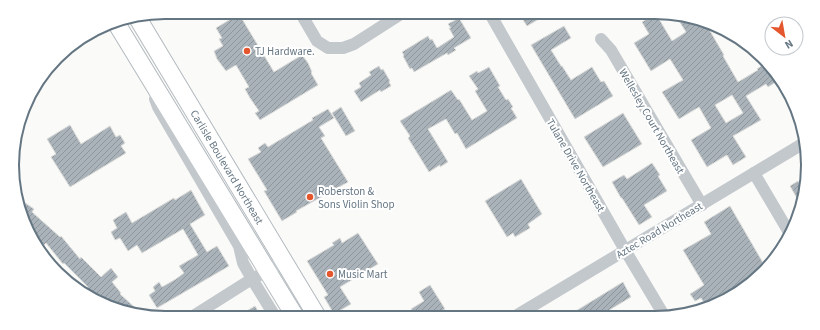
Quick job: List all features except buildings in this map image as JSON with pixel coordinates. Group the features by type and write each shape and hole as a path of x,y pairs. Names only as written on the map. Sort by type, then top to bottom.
{"main road":[{"name":"Carlisle Boulevard Northeast","path":"140,21 314,311"},
{"name":"Carlisle Boulevard Northeast","path":"118,27 292,311"}],"street":[{"path":"304,19 317,41 328,48 343,48 354,44 393,19"},
{"name":"Tulane Drive Northeast","path":"493,19 661,311"},
{"name":"Wellesley Court Northeast","path":"601,39 611,50 702,205"},
{"path":"147,74 158,107 239,246 243,262 272,311"},
{"name":"Aztec Road Northeast","path":"524,311 800,145"},
{"path":"754,173 787,228"},
{"path":"201,311 284,261"}],"place":[{"name":"TJ Hardware.","path":"247,51"},
{"name":"Roberston & Sons Violin Shop","path":"310,197"},
{"name":"Music Mart","path":"330,274"}]}
